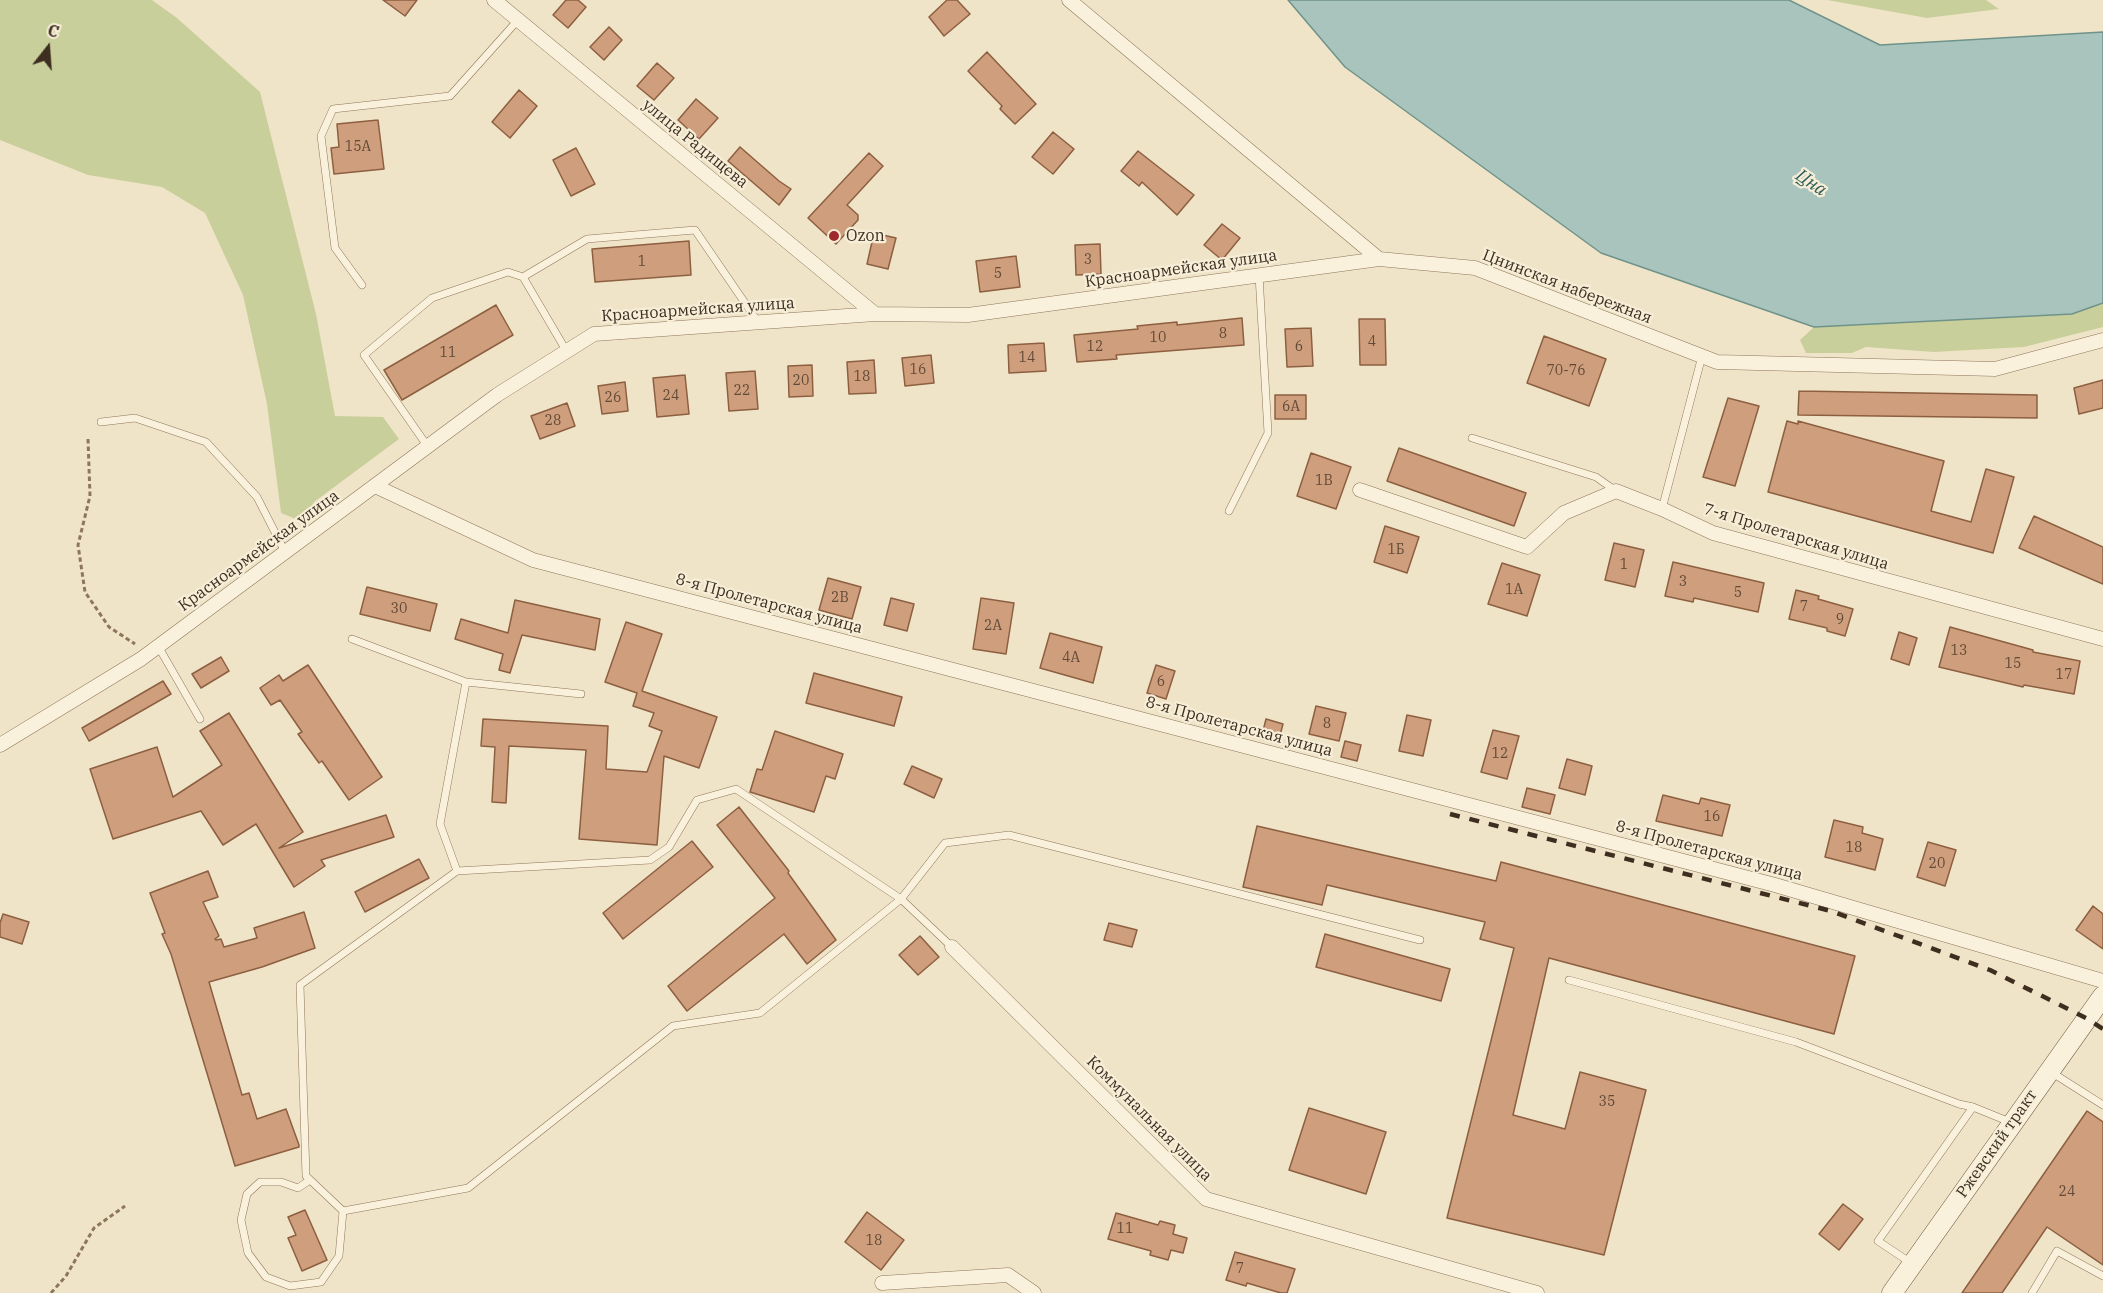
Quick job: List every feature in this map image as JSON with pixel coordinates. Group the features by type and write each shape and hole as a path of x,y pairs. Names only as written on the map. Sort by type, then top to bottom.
{"main road":[{"name":"Ржевский тракт","path":"1892,1293 2103,996"}],"street":[{"name":"улица Радищева","path":"494,0 875,314"},
{"path":"1070,0 1379,259"},
{"name":"Красноармейская улица","path":"0,745 154,650 497,396 594,334 875,314 968,315 1379,259"},
{"name":"Цнинская набережная","path":"1379,259 1475,268 1717,362 1995,369 2103,340"},
{"name":"8-я Пролетарская улица","path":"375,486 533,560 1775,885 2103,981"},
{"path":"1360,490 1527,547 1564,513 1616,491"},
{"name":"7-я Пролетарская улица","path":"1616,491 1713,533 2103,639"},
{"name":"Коммунальная улица","path":"952,947 1206,1199 1537,1293"},
{"path":"882,1283 1008,1275 1034,1293"}],"lane":[{"path":"362,285 335,248 321,136 333,109 450,96 518,20"},
{"path":"523,277 587,239 695,230 758,322"},
{"path":"428,447 364,355 432,298 508,272 523,277 567,352"},
{"path":"1229,511 1268,433 1259,275"},
{"path":"1662,509 1702,356"},
{"path":"101,422 135,418 206,442 257,497 285,552"},
{"path":"1472,438 1596,477 1616,491"},
{"path":"352,639 466,682 581,694"},
{"path":"154,650 200,719"},
{"path":"458,871 440,824 466,682"},
{"path":"343,1211 306,1176 300,985 458,871 650,860 669,847 697,800 736,789 901,899 952,947"},
{"path":"343,1211 468,1188 673,1026 760,1013 901,899 945,843 1009,835 1420,940"},
{"path":"1569,980 1796,1042 2012,1123"},
{"path":"2049,1071 2103,1105"},
{"path":"1912,1264 1878,1241 1973,1107"},
{"path":"310,1180 298,1188 281,1182 260,1182 247,1194 241,1220 248,1253 266,1277 290,1286 321,1282 339,1256 343,1211"},
{"path":"2032,1293 2057,1251 2103,1276"}],"path":[{"path":"88,439 90,496 78,545 85,592 109,627 154,650"},
{"path":"51,1293 66,1276 94,1228 125,1206"}],"green space":[{"path":"0,0 152,0 177,18 260,92 316,314 335,416 383,417 399,439 314,502 303,522 281,513 267,404 243,295 205,213 162,187 88,175 0,140"},
{"path":"1827,0 1986,0 1999,9 1927,18"},
{"path":"2103,303 2103,327 2024,347 1934,352 1866,347 1852,353 1806,353 1800,340 1814,327 2072,314"}],"water":[{"name":"Цна","path":"1288,0 1789,0 1880,45 2103,32 2103,303 2072,314 1814,327 1601,253 1345,67"}],"building":[{"path":"383,0 417,0 405,16"},
{"path":"566,0 578,0 586,7 568,28 553,15"},
{"path":"947,0 957,0 970,14 944,36 929,17"},
{"path":"609,27 622,40 604,60 590,47"},
{"path":"987,52 1036,104 1015,124 1000,109 1002,106 968,71"},
{"path":"657,63 674,78 654,100 637,86"},
{"path":"519,90 537,106 510,138 492,122"},
{"path":"696,99 718,118 699,139 678,120"},
{"path":"378,120 384,169 334,174 331,148 339,147 337,124"},
{"path":"1053,132 1074,149 1053,174 1032,157"},
{"path":"740,147 791,189 779,205 728,161"},
{"path":"576,148 595,184 571,196 553,160"},
{"path":"1138,151 1194,195 1177,215 1142,182 1139,186 1121,171"},
{"path":"869,153 883,166 847,205 858,215 858,220 836,244 808,218"},
{"path":"1222,224 1240,238 1222,260 1204,245"},
{"path":"874,233 896,238 888,269 867,264"},
{"path":"689,241 691,275 595,282 592,249"},
{"path":"1100,244 1101,274 1076,275 1075,245"},
{"path":"1016,256 1020,287 980,292 976,261"},
{"path":"496,305 513,335 402,400 384,370"},
{"path":"1242,318 1244,345 1116,355 1117,359 1077,362 1074,335 1138,329 1137,326 1177,322 1177,325"},
{"path":"1359,319 1385,319 1386,365 1360,365"},
{"path":"1311,328 1313,366 1287,367 1285,329"},
{"path":"1544,336 1606,359 1589,406 1527,383"},
{"path":"1044,343 1046,371 1009,373 1008,345"},
{"path":"931,355 934,383 905,386 902,358"},
{"path":"874,360 876,393 849,394 847,362"},
{"path":"812,365 813,396 789,397 788,366"},
{"path":"755,371 758,409 729,411 726,373"},
{"path":"685,375 689,414 657,417 653,378"},
{"path":"2103,380 2103,408 2079,414 2074,388"},
{"path":"625,382 628,411 602,414 598,386"},
{"path":"1799,391 2037,395 2037,418 1798,415"},
{"path":"1275,395 1306,395 1306,419 1275,419"},
{"path":"1728,398 1759,406 1735,486 1703,477"},
{"path":"567,403 575,426 540,439 531,416"},
{"path":"1787,421 1798,424 1798,421 1944,461 1931,511 1971,522 1986,469 2014,477 1993,553 1768,492"},
{"path":"1399,448 1526,493 1514,526 1387,481"},
{"path":"1311,453 1351,467 1336,509 1297,496"},
{"path":"2034,516 2103,547 2103,584 2019,548"},
{"path":"1385,526 1419,537 1407,573 1374,562"},
{"path":"1614,543 1644,550 1635,587 1605,580"},
{"path":"1673,562 1764,583 1758,612 1694,598 1693,602 1665,596"},
{"path":"1502,563 1540,575 1527,616 1488,604"},
{"path":"828,578 861,587 852,619 819,610"},
{"path":"367,587 437,604 430,631 360,614"},
{"path":"1796,590 1853,609 1845,636 1827,631 1827,628 1789,619"},
{"path":"891,598 914,604 907,631 884,625"},
{"path":"981,598 1014,603 1006,654 973,649"},
{"path":"515,600 600,619 595,650 522,635 510,673 499,670 503,654 455,639 461,619 508,633"},
{"path":"626,622 662,634 642,691 717,717 699,768 664,756 657,845 579,839 586,750 509,746 506,803 492,802 495,747 481,746 483,719 608,726 606,769 647,772 662,731 649,726 654,713 633,706 637,693 605,682"},
{"path":"1950,627 2033,650 2033,652 2080,661 2074,694 2024,685 2023,687 1939,667"},
{"path":"1899,632 1917,638 1909,665 1891,659"},
{"path":"1050,633 1102,647 1093,683 1040,668"},
{"path":"221,657 229,671 201,688 192,674"},
{"path":"308,665 382,777 349,800 322,761 319,763 298,734 302,732 280,700 271,705 260,688 279,675 283,681"},
{"path":"1156,665 1175,671 1166,699 1147,693"},
{"path":"814,673 902,697 894,726 806,703"},
{"path":"163,681 171,694 89,741 82,728"},
{"path":"1316,706 1346,713 1339,741 1309,734"},
{"path":"229,713 303,832 279,848 386,815 394,837 321,860 325,866 294,887 256,824 223,845 201,811 113,839 90,769 157,747 173,797 222,765 200,731"},
{"path":"1407,715 1431,720 1423,756 1399,751"},
{"path":"1266,719 1283,724 1278,743 1261,739"},
{"path":"1493,730 1519,736 1507,779 1481,772"},
{"path":"775,731 843,754 835,779 826,776 814,812 750,792 757,769 762,770"},
{"path":"1345,741 1361,745 1357,761 1341,757"},
{"path":"1567,759 1592,766 1585,795 1559,788"},
{"path":"912,766 942,779 934,798 904,784"},
{"path":"1527,788 1555,795 1550,814 1522,807"},
{"path":"1663,795 1699,804 1701,798 1730,805 1722,836 1656,821"},
{"path":"739,807 789,871 788,873 836,940 807,964 784,934 687,1011 668,986 775,898 717,825"},
{"path":"1834,820 1863,827 1862,833 1883,839 1875,870 1825,857"},
{"path":"1257,826 1496,881 1501,862 1855,956 1834,1034 1549,958 1513,1115 1565,1129 1580,1072 1646,1090 1604,1255 1447,1218 1514,948 1480,939 1485,922 1327,885 1322,905 1243,887"},
{"path":"692,841 713,867 623,939 603,913"},
{"path":"1928,842 1956,850 1945,886 1917,877"},
{"path":"419,859 429,878 365,912 355,892"},
{"path":"208,871 218,897 203,902 219,936 215,939 221,939 224,947 257,938 254,928 304,912 315,948 262,967 209,982 242,1095 249,1093 257,1119 286,1109 299,1145 299,1147 235,1166 171,954 162,934 165,933 150,893"},
{"path":"2093,906 2103,914 2103,949 2076,930"},
{"path":"3,914 29,922 22,944 0,937 0,923"},
{"path":"1109,923 1137,930 1132,947 1104,940"},
{"path":"1325,934 1450,969 1441,1001 1316,967"},
{"path":"920,936 939,957 918,975 899,955"},
{"path":"1309,1108 1386,1132 1366,1194 1289,1170"},
{"path":"2087,1111 2103,1122 2103,1265 2047,1227 2002,1293 1962,1293"},
{"path":"1843,1204 1863,1219 1839,1250 1819,1234"},
{"path":"305,1210 327,1260 302,1271 288,1238 296,1235 288,1217"},
{"path":"867,1212 904,1240 881,1270 845,1242"},
{"path":"1116,1213 1158,1225 1160,1221 1175,1225 1173,1234 1187,1238 1183,1253 1171,1250 1168,1260 1150,1255 1151,1251 1108,1239"},
{"path":"1235,1252 1295,1269 1287,1293 1226,1280"}],"railway":[{"path":"1450,814 1831,911 1990,970 2086,1018 2103,1029"}],"place":[{"name":"Ozon","path":"834,236"}]}
